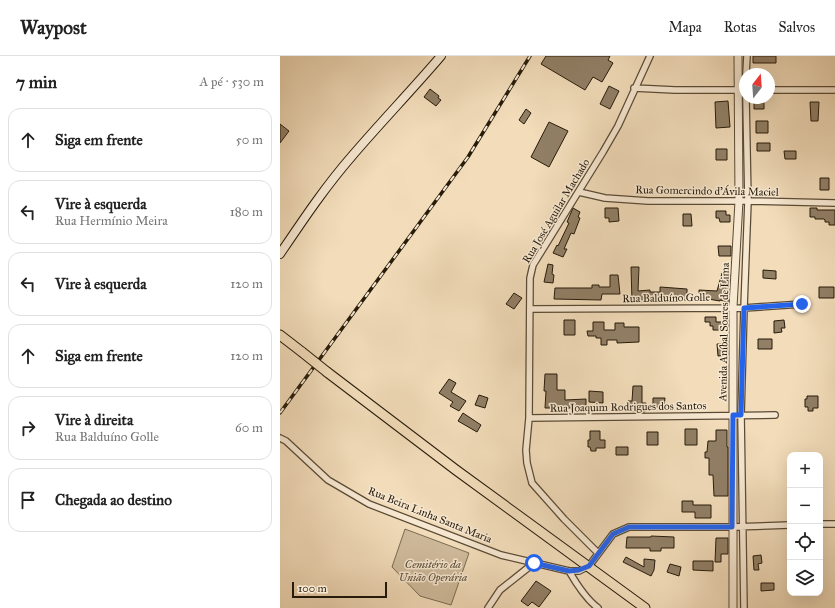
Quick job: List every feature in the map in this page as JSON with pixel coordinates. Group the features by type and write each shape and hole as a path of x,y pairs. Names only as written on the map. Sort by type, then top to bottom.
{"main road":[{"path":"280,254 320,196 352,156 440,56"},
{"path":"280,335 462,474 645,608"}],"street":[{"name":"Rua José Aguilar Machado","path":"598,553 564,519 532,483 527,463 529,418 530,278 533,266 618,126 634,88 650,56"},
{"name":"Avenida Aníbal Soares de Lima","path":"738,56 739,68"},
{"path":"746,68 747,56"},
{"path":"634,88 675,90 739,90"},
{"path":"775,90 835,90"},
{"name":"Avenida Aníbal Soares de Lima","path":"732,608 734,307 742,104"},
{"name":"Avenida Aníbal Soares de Lima","path":"744,608 741,415 748,201 746,104"},
{"name":"Rua Gomercindo d'Ávila Maciel","path":"579,192 604,198 648,201 835,203"},
{"name":"Rua Balduíno Golle","path":"530,309 744,308 802,304"},
{"name":"Rua Joaquim Rodrigues dos Santos","path":"529,418 776,415"},
{"name":"Rua Beira Linha Santa Maria","path":"280,438 286,441 328,480 369,504 501,555 569,571 579,570 589,566"},
{"path":"589,566 613,534 629,527 732,527 787,524"},
{"path":"823,524 835,524"},
{"path":"488,608 500,590 534,563"},
{"path":"569,571 576,583 592,603 598,608"}],"green space":[{"name":"Cemitério da União Operária","path":"405,529 469,553 451,605 420,596 392,567"}],"building":[{"path":"546,56 610,56 608,60 613,63 602,82 593,77 585,90 541,64"},
{"path":"753,56 776,56 776,63 753,63"},
{"path":"609,86 619,91 610,109 600,104"},
{"path":"430,89 439,96 438,98 441,100 436,106 424,97"},
{"path":"728,101 730,127 716,128 715,102"},
{"path":"810,102 819,102 818,121 811,121"},
{"path":"754,104 764,104 764,109 754,109"},
{"path":"526,109 531,113 524,124 519,120"},
{"path":"756,121 768,121 768,133 756,133"},
{"path":"549,122 568,131 549,167 531,157"},
{"path":"280,124 289,131 280,143"},
{"path":"757,143 770,143 770,151 757,151"},
{"path":"716,149 727,149 727,160 716,160"},
{"path":"784,151 796,151 796,159 785,159"},
{"path":"820,178 829,178 829,190 820,190"},
{"path":"573,208 580,212 578,217 580,218 574,234 571,233 564,249 567,249 563,257 553,253 569,223 567,222"},
{"path":"605,208 618,208 619,221 609,222 609,218 605,218"},
{"path":"810,208 817,208 817,210 835,210 835,225 829,225 829,222 825,222 824,219 815,219 815,217 810,217"},
{"path":"716,211 726,211 726,215 730,215 730,222 720,222 719,218 716,218"},
{"path":"683,214 691,214 692,226 683,226"},
{"path":"718,246 731,246 731,256 719,256"},
{"path":"548,264 553,265 553,283 544,282"},
{"path":"631,267 639,267 638,291 650,290 650,292 660,292 660,287 687,289 687,300 669,299 669,302 632,302"},
{"path":"763,270 776,271 776,279 763,278"},
{"path":"722,273 730,275 727,292 729,292 728,302 708,299 708,301 699,301 699,290 717,291"},
{"path":"610,275 618,275 620,294 602,294 601,300 554,299 555,288 592,288 592,285 599,285 599,287 610,287"},
{"path":"819,287 834,287 834,298 819,298"},
{"path":"514,293 522,298 514,309 506,304"},
{"path":"705,317 716,317 716,322 725,322 725,330 713,330 713,326 710,326 710,322 705,322"},
{"path":"564,320 575,320 575,335 564,335"},
{"path":"784,320 785,328 781,328 782,332 774,333 774,321"},
{"path":"593,322 604,322 604,330 615,330 615,323 624,323 624,327 639,327 639,342 617,343 617,340 607,340 607,345 601,345 601,338 596,338 596,336 588,336 587,331 593,331"},
{"path":"758,339 772,339 772,349 758,349"},
{"path":"717,344 728,344 728,355 718,356"},
{"path":"545,374 557,374 557,390 565,390 565,400 586,399 586,408 545,408"},
{"path":"449,379 456,383 451,392 466,401 459,411 450,406 453,402 439,393"},
{"path":"633,386 642,386 642,403 646,403 645,412 628,411 628,401 632,401"},
{"path":"589,391 603,392 603,403 589,402"},
{"path":"479,395 488,398 485,408 475,405"},
{"path":"807,396 818,396 818,408 813,408 813,411 808,411 808,407 805,407 805,399 807,399"},
{"path":"653,398 665,398 664,407 653,407"},
{"path":"463,413 481,425 477,432 458,421"},
{"path":"685,429 697,429 697,445 685,445"},
{"path":"716,430 727,430 728,496 714,496 713,475 709,475 709,458 705,458 708,441 716,441"},
{"path":"590,431 600,431 600,440 605,440 605,448 596,448 596,451 591,451 590,447 588,447"},
{"path":"647,432 658,432 658,445 647,445"},
{"path":"616,447 628,447 628,455 616,455"},
{"path":"682,501 693,501 693,505 711,505 711,518 695,518 695,512 682,512"},
{"path":"627,537 674,537 674,548 661,548 661,551 650,551 650,548 626,548"},
{"path":"716,538 728,538 728,554 721,554 721,562 715,562"},
{"path":"761,555 762,563 758,564 759,570 754,570 753,556"},
{"path":"626,557 644,567 644,559 655,560 654,570 651,576 623,562"},
{"path":"693,561 713,561 713,571 693,570"},
{"path":"670,564 681,567 679,576 667,572"},
{"path":"536,581 551,591 539,607 532,602 528,606 521,601"},
{"path":"761,583 774,583 774,590 761,591"}],"railway":[{"path":"280,413 468,157 530,56"}],"route":[{"path":"534,563 569,571 579,570 589,566 613,534 629,527 732,527 733,415 741,415 744,308 802,304"}]}
